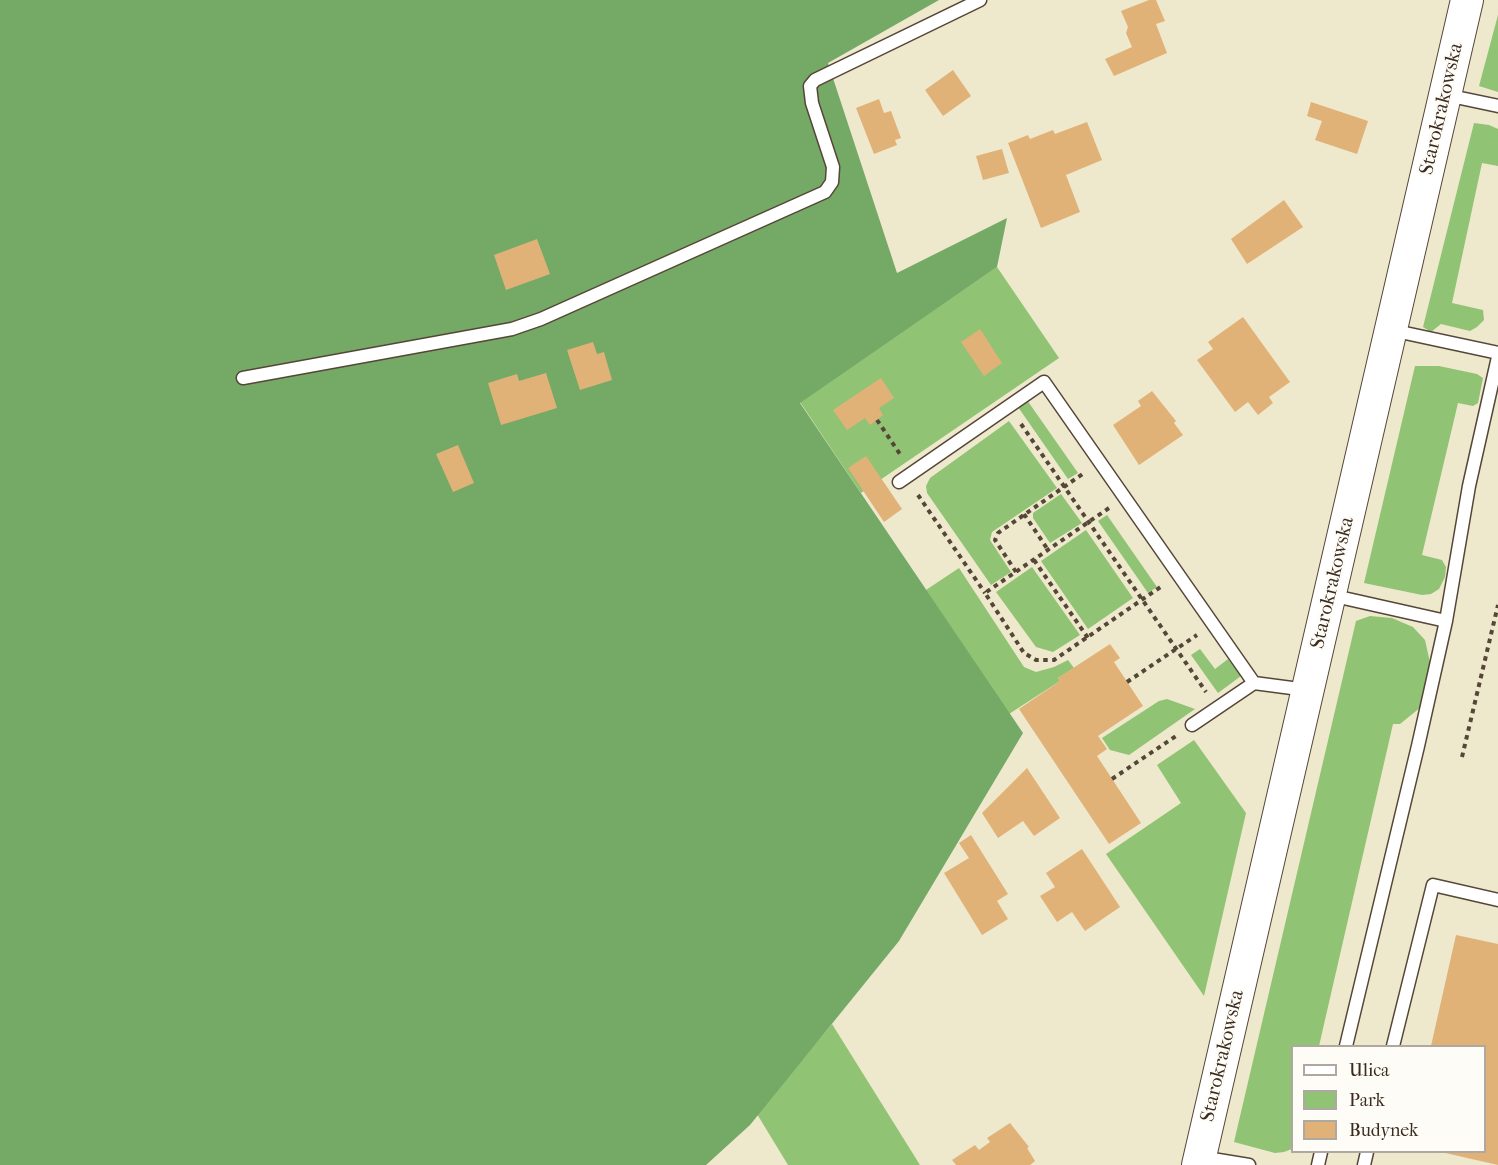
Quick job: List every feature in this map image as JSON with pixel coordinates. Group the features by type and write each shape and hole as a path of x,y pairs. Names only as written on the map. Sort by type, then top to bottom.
{"street":[{"name":"Starokrakowska","path":"1199,1161 1467,0"}],"lane":[{"path":"243,378 512,329 541,319 825,192 831,182 833,167 812,103 810,86 815,80 980,0"},
{"path":"1445,95 1498,106"},
{"path":"1346,1045 1446,621 1469,486 1498,355 1390,330"},
{"path":"906,477 1044,382 1254,682"},
{"path":"1330,595 1446,621"},
{"path":"1192,725 1254,682 1308,690"},
{"path":"1393,1045 1433,885 1498,900"},
{"path":"1199,1161 1249,1165"}],"path":[{"path":"1009,406 1217,707"},
{"path":"877,420 906,477 1024,653 1036,660 1054,660 1178,575"},
{"path":"1016,572 995,540 998,533 1100,462"},
{"path":"985,593 1124,497"},
{"path":"1024,514 1048,550"},
{"path":"1034,560 1088,638"},
{"path":"1462,757 1498,605"},
{"path":"1127,682 1213,624"},
{"path":"1112,779 1192,725"}],"green space":[{"path":"0,0 939,0 828,63 897,273 1007,218 997,267 800,403 1023,733 899,941 750,1125 706,1165 0,1165"},
{"path":"1498,15 1498,92 1479,86"},
{"path":"1474,123 1498,129 1498,166 1482,163 1452,303 1483,310 1484,320 1470,331 1441,324 1431,332 1423,327"},
{"path":"997,267 1059,358 861,493 800,402"},
{"path":"1415,366 1439,366 1477,374 1483,378 1478,403 1473,406 1458,403 1422,555 1442,560 1446,567 1445,577 1439,589 1431,594 1422,595 1364,583"},
{"path":"1027,400 1078,473 1068,479 1018,407"},
{"path":"1009,421 1057,488 992,532 990,540 1011,572 991,585 927,493 926,486 930,478"},
{"path":"1061,494 1082,523 1050,543 1033,518 1033,513"},
{"path":"1107,515 1157,587 1148,593 1098,521"},
{"path":"1086,530 1133,598 1088,629 1041,561"},
{"path":"1032,567 1080,635 1053,652 1036,647 996,592"},
{"path":"959,568 1024,667 1036,672 1068,660 1074,668 1058,678 1060,681 1009,714 926,590"},
{"path":"1370,616 1392,618 1413,627 1425,640 1431,667 1421,707 1400,724 1393,724 1319,1045 1291,1045 1291,1149 1275,1153 1234,1142 1356,621"},
{"path":"1200,649 1215,669 1228,659 1241,676 1218,693 1191,655"},
{"path":"1167,699 1195,709 1129,755 1110,750 1102,738 1159,701"},
{"path":"1194,740 1246,813 1204,996 1106,854 1181,803 1157,765"},
{"path":"832,1024 920,1165 788,1165 757,1114"}],"building":[{"path":"1149,0 1156,0 1165,21 1156,24 1167,53 1114,76 1105,59 1132,47 1126,33 1128,27 1121,11"},
{"path":"953,70 971,96 943,116 925,90"},
{"path":"879,99 884,113 891,111 901,138 895,140 897,145 874,154 856,108"},
{"path":"1311,102 1368,121 1357,154 1315,140 1322,121 1307,116"},
{"path":"1087,122 1102,160 1066,175 1080,212 1041,228 1008,143 1028,135 1030,139 1053,130 1055,134"},
{"path":"1002,149 1009,173 983,180 976,156"},
{"path":"1284,200 1303,227 1247,264 1231,239"},
{"path":"537,239 550,274 506,290 494,255"},
{"path":"1243,317 1290,382 1269,397 1273,403 1258,415 1248,402 1235,412 1197,360 1213,349 1208,342"},
{"path":"980,329 1002,363 984,376 961,342"},
{"path":"593,342 597,354 604,352 612,380 580,390 567,350"},
{"path":"546,373 557,408 501,425 488,383 517,374 519,381"},
{"path":"881,378 894,398 879,408 883,415 870,425 865,418 847,430 833,410"},
{"path":"1152,391 1176,421 1174,423 1183,435 1139,465 1113,425 1141,406 1138,401"},
{"path":"458,445 474,483 453,492 436,454"},
{"path":"866,456 902,509 884,522 848,468"},
{"path":"1110,644 1120,658 1114,662 1143,706 1098,736 1107,749 1097,756 1141,823 1109,844 1019,709 1060,681 1058,678"},
{"path":"1027,768 1060,818 1034,836 1023,821 998,838 982,813"},
{"path":"971,835 1008,894 997,901 1008,919 982,935 944,873 969,858 959,843"},
{"path":"1082,849 1120,907 1085,931 1072,912 1057,922 1040,896 1055,887 1046,873"},
{"path":"1456,935 1498,944 1498,1165 1445,1153 1486,1153 1486,1045 1431,1045"},
{"path":"1010,1123 1029,1147 1027,1148 1035,1161 1030,1165 956,1165 952,1160 975,1145 979,1150 990,1142 987,1138"}]}
